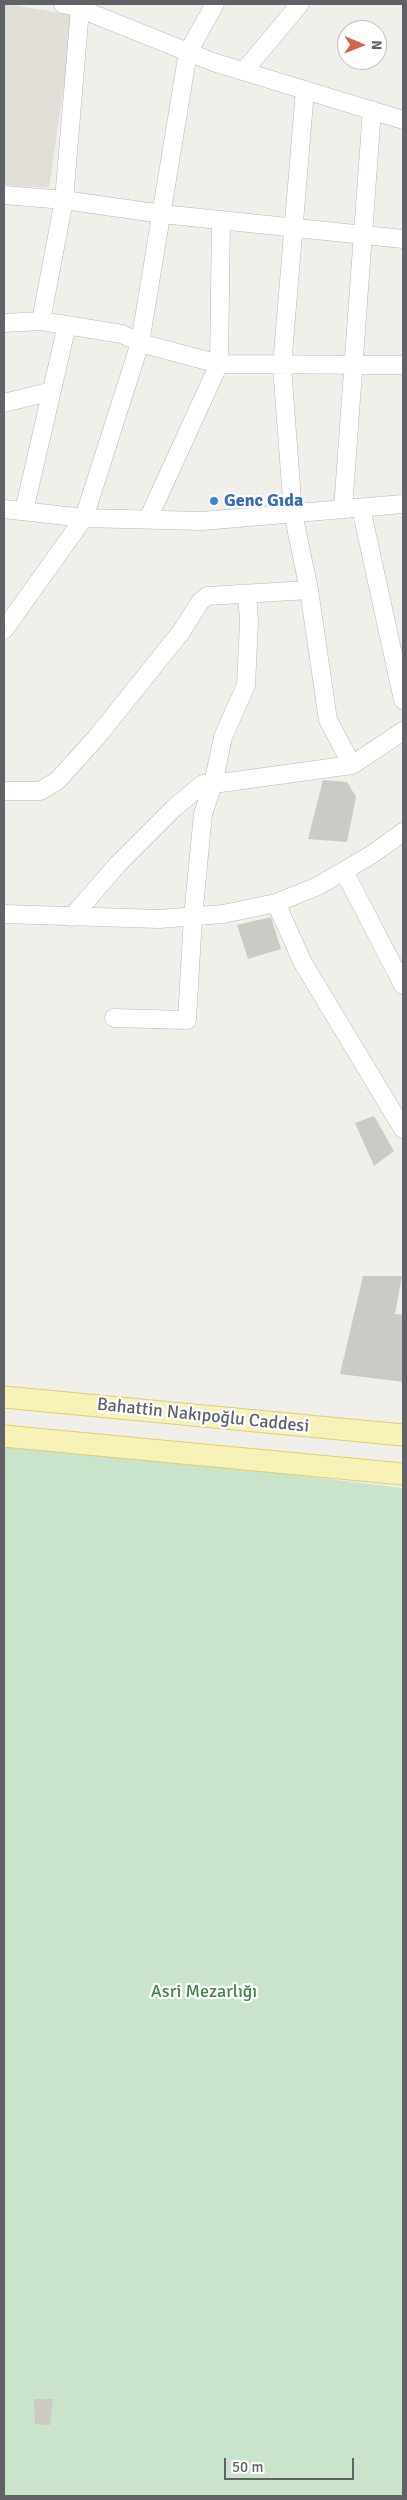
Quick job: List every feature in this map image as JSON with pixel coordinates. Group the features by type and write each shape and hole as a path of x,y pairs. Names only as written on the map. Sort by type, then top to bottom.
{"main road":[{"name":"Bahattin Nakıpoğlu Caddesi","path":"4,1397 403,1435"},
{"path":"4,1436 403,1474"}],"street":[{"path":"63,4 188,52 403,120"},
{"path":"4,630 84,518 140,343 188,52 215,4"},
{"path":"244,71 300,4"},
{"path":"41,321 64,200 80,9"},
{"path":"305,90 282,366 293,513 309,590 328,720 352,765"},
{"path":"343,510 372,110"},
{"path":"4,195 64,200 162,214 403,239"},
{"path":"148,519 219,364 221,220"},
{"path":"4,323 41,321 122,334 140,343 219,364 282,366 403,365"},
{"path":"24,512 67,325"},
{"path":"4,403 52,391"},
{"path":"4,509 84,518 202,521 403,504"},
{"path":"361,508 403,700"},
{"path":"4,791 40,791 57,781 96,738 175,640 200,602 207,596 309,590"},
{"path":"114,1018 187,1020 193,917 203,814 213,784 223,738 246,685 249,621 247,594"},
{"path":"72,917 118,864 175,807 203,784 352,765 403,731"},
{"path":"4,914 159,920 223,914 276,903 318,886 403,832"},
{"path":"344,871 403,985"},
{"path":"276,903 303,963 403,1129"}],"shaded area":[{"path":"4,4 74,15 49,188 4,185"}],"green space":[{"name":"Asri Mezarlığı","path":"4,1443 144,1457 403,1488 403,2496 4,2496"}],"building":[{"path":"323,780 347,782 356,797 347,842 308,839"},
{"path":"271,917 281,949 248,959 237,925"},
{"path":"374,1116 394,1151 374,1166 355,1123"},
{"path":"363,1276 402,1276 395,1314 403,1315 403,1382 340,1374"},
{"path":"34,2399 53,2399 50,2425 35,2424"}],"place":[{"name":"Genc Gıda","path":"214,501"}]}
